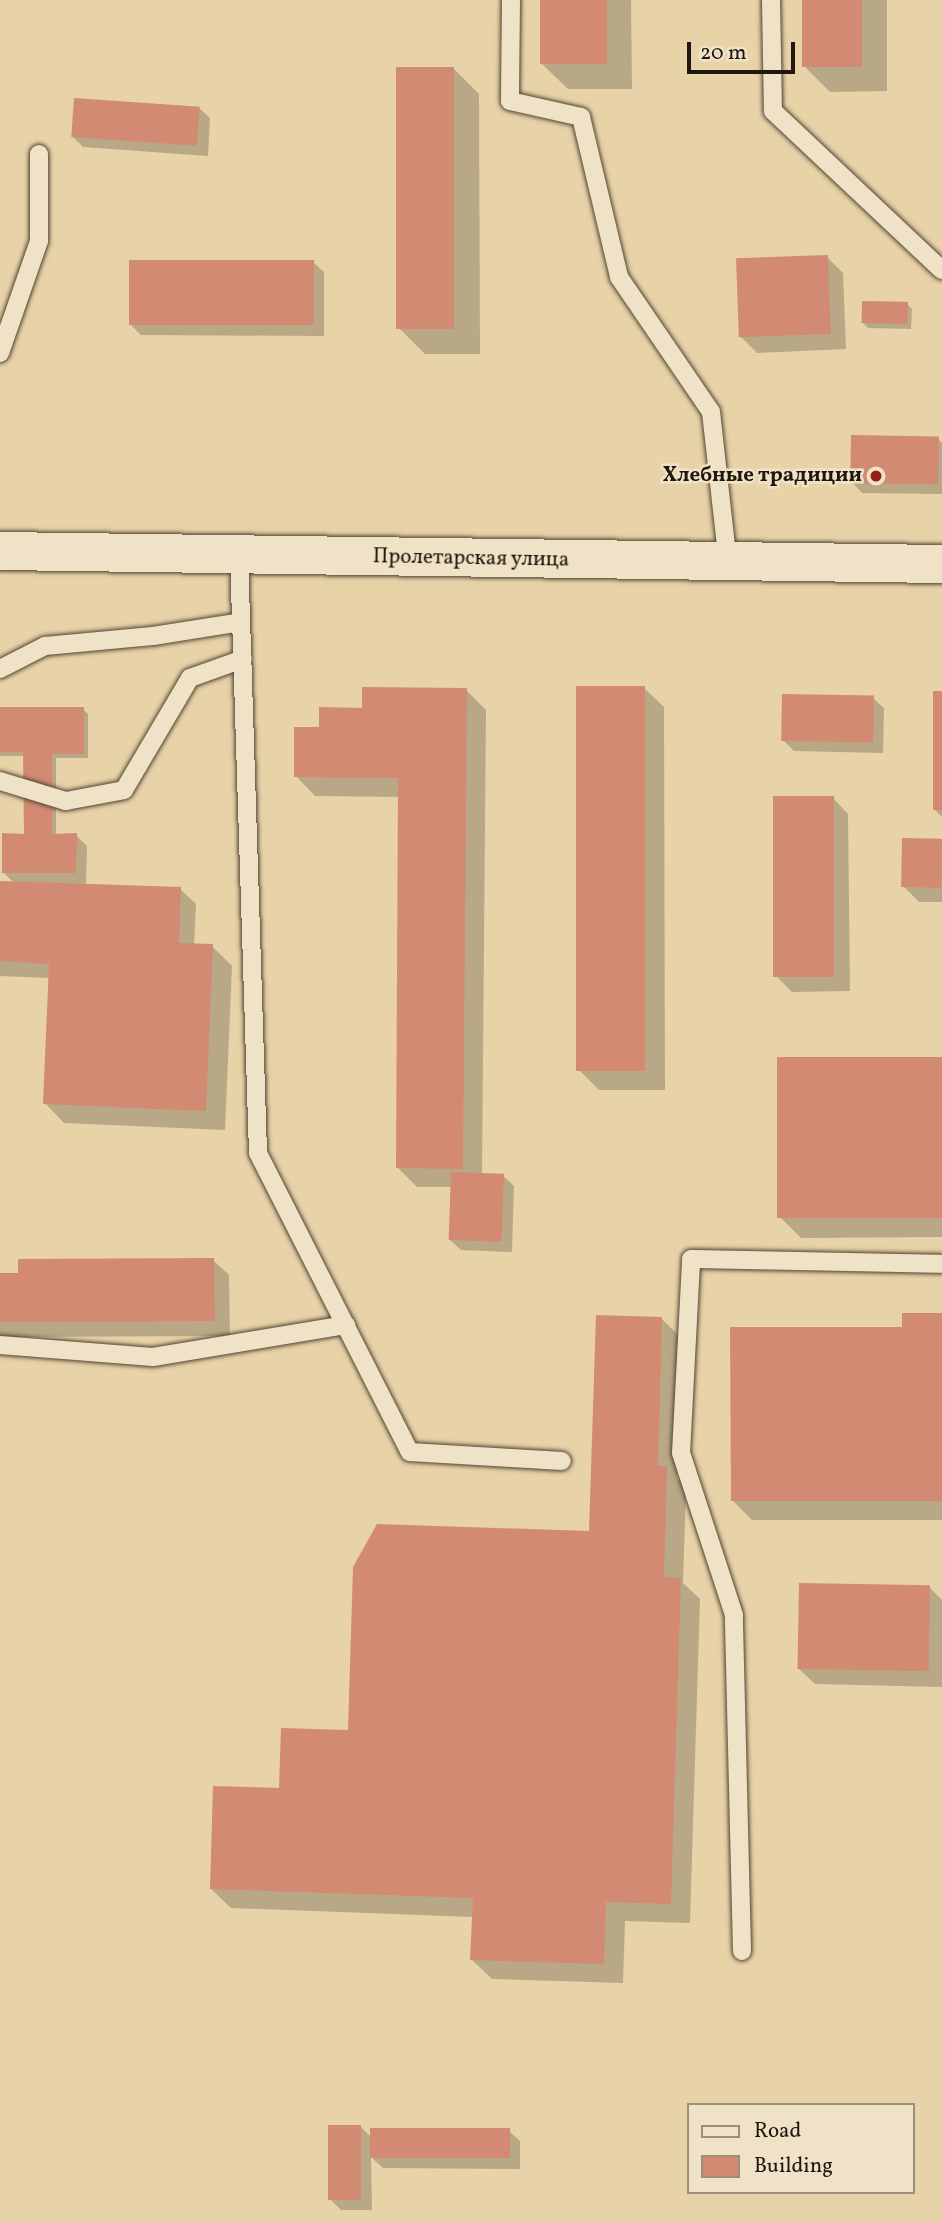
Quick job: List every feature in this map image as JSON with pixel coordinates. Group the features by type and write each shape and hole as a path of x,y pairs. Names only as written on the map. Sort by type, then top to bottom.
{"street":[{"name":"Пролетарская улица","path":"0,551 942,564"}],"lane":[{"path":"511,0 510,101 582,117 619,277 711,412 728,563"},
{"path":"771,0 773,111 938,262 942,270"},
{"path":"0,353 39,241 39,154"},
{"path":"239,555 258,1153 410,1452 562,1461"},
{"path":"0,669 45,646 153,636 241,622"},
{"path":"0,781 66,801 124,790 190,678 243,659"},
{"path":"741,1951 734,1615 681,1453 691,1259 942,1264"},
{"path":"0,1345 153,1357 346,1325"}],"building":[{"path":"540,0 607,0 607,64 540,64"},
{"path":"802,0 862,0 862,67 802,67"},
{"path":"396,67 454,67 454,329 396,329"},
{"path":"74,98 200,107 197,146 71,137"},
{"path":"828,255 831,334 739,337 736,258"},
{"path":"129,260 314,260 314,325 129,325"},
{"path":"862,301 908,302 908,324 862,323"},
{"path":"851,435 939,437 938,485 850,483"},
{"path":"576,686 645,686 645,1071 576,1071"},
{"path":"362,687 467,688 463,1169 396,1168 398,778 294,777 294,727 319,727 319,707 362,708"},
{"path":"933,691 942,691 942,810 933,810"},
{"path":"782,694 874,696 873,743 781,741"},
{"path":"0,707 84,707 84,754 52,754 52,834 77,833 76,873 2,873 2,833 24,834 23,752 0,752"},
{"path":"773,796 834,796 834,977 773,977"},
{"path":"902,838 942,839 941,888 901,887"},
{"path":"0,881 181,887 179,943 213,944 206,1111 43,1104 49,964 0,961"},
{"path":"777,1057 942,1057 942,1218 777,1218"},
{"path":"451,1172 504,1174 502,1242 449,1240"},
{"path":"214,1258 215,1321 0,1322 0,1273 18,1273 18,1259"},
{"path":"902,1313 942,1313 942,1501 731,1501 730,1327 902,1327"},
{"path":"596,1315 662,1317 658,1466 667,1466 664,1577 681,1578 671,1904 606,1902 604,1964 470,1960 473,1898 210,1889 213,1786 279,1788 281,1728 348,1730 353,1567 377,1524 589,1531"},
{"path":"799,1583 930,1585 928,1671 797,1669"},
{"path":"328,2125 361,2125 361,2200 328,2200"},
{"path":"370,2128 510,2128 510,2158 370,2158"}],"place":[{"name":"Хлебные традиции","path":"876,476"}]}
